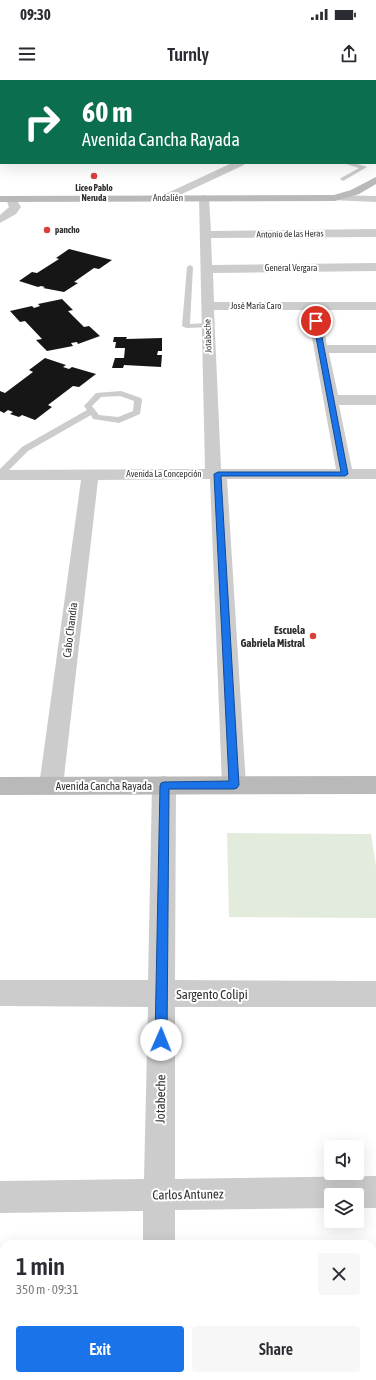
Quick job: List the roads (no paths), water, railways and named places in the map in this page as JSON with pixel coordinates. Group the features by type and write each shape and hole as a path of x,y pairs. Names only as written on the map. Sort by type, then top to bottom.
{"street":[{"path":"165,198 238,164"},
{"name":"Andalién","path":"6,199 335,198 355,192 376,180"},
{"name":"Jotabeche","path":"204,198 207,306 215,474 234,785"},
{"path":"335,198 376,199"},
{"path":"0,220 9,214 14,207 6,199"},
{"name":"Antonio de las Heras","path":"205,235 376,233"},
{"name":"General Vergara","path":"206,269 376,268"},
{"name":"José María Caro","path":"207,306 376,306"},
{"path":"314,306 345,474"},
{"path":"321,349 376,349"},
{"path":"331,400 376,400"},
{"name":"Avenida La Concepción","path":"0,474 376,474"},
{"name":"Cabo Chandia","path":"51,786 90,474"},
{"name":"Avenida Cancha Rayada","path":"0,786 376,785"},
{"name":"Jotabeche","path":"159,1240 164,786"},
{"name":"Sargento Colipi","path":"0,993 376,994"},
{"name":"Carlos Antunez","path":"0,1197 376,1192"}],"lane":[{"path":"343,179 364,167 350,164"},
{"path":"190,267 186,326 208,325"},
{"path":"121,393 138,400 137,412 118,420 96,417 92,411 88,406 99,395 121,393"},
{"path":"0,474 25,449 92,411"}],"place":[{"name":"Liceo Pablo Neruda","path":"94,176"},
{"name":"pancho","path":"47,230"},
{"name":"Escuela Gabriela Mistral","path":"313,636"}]}
